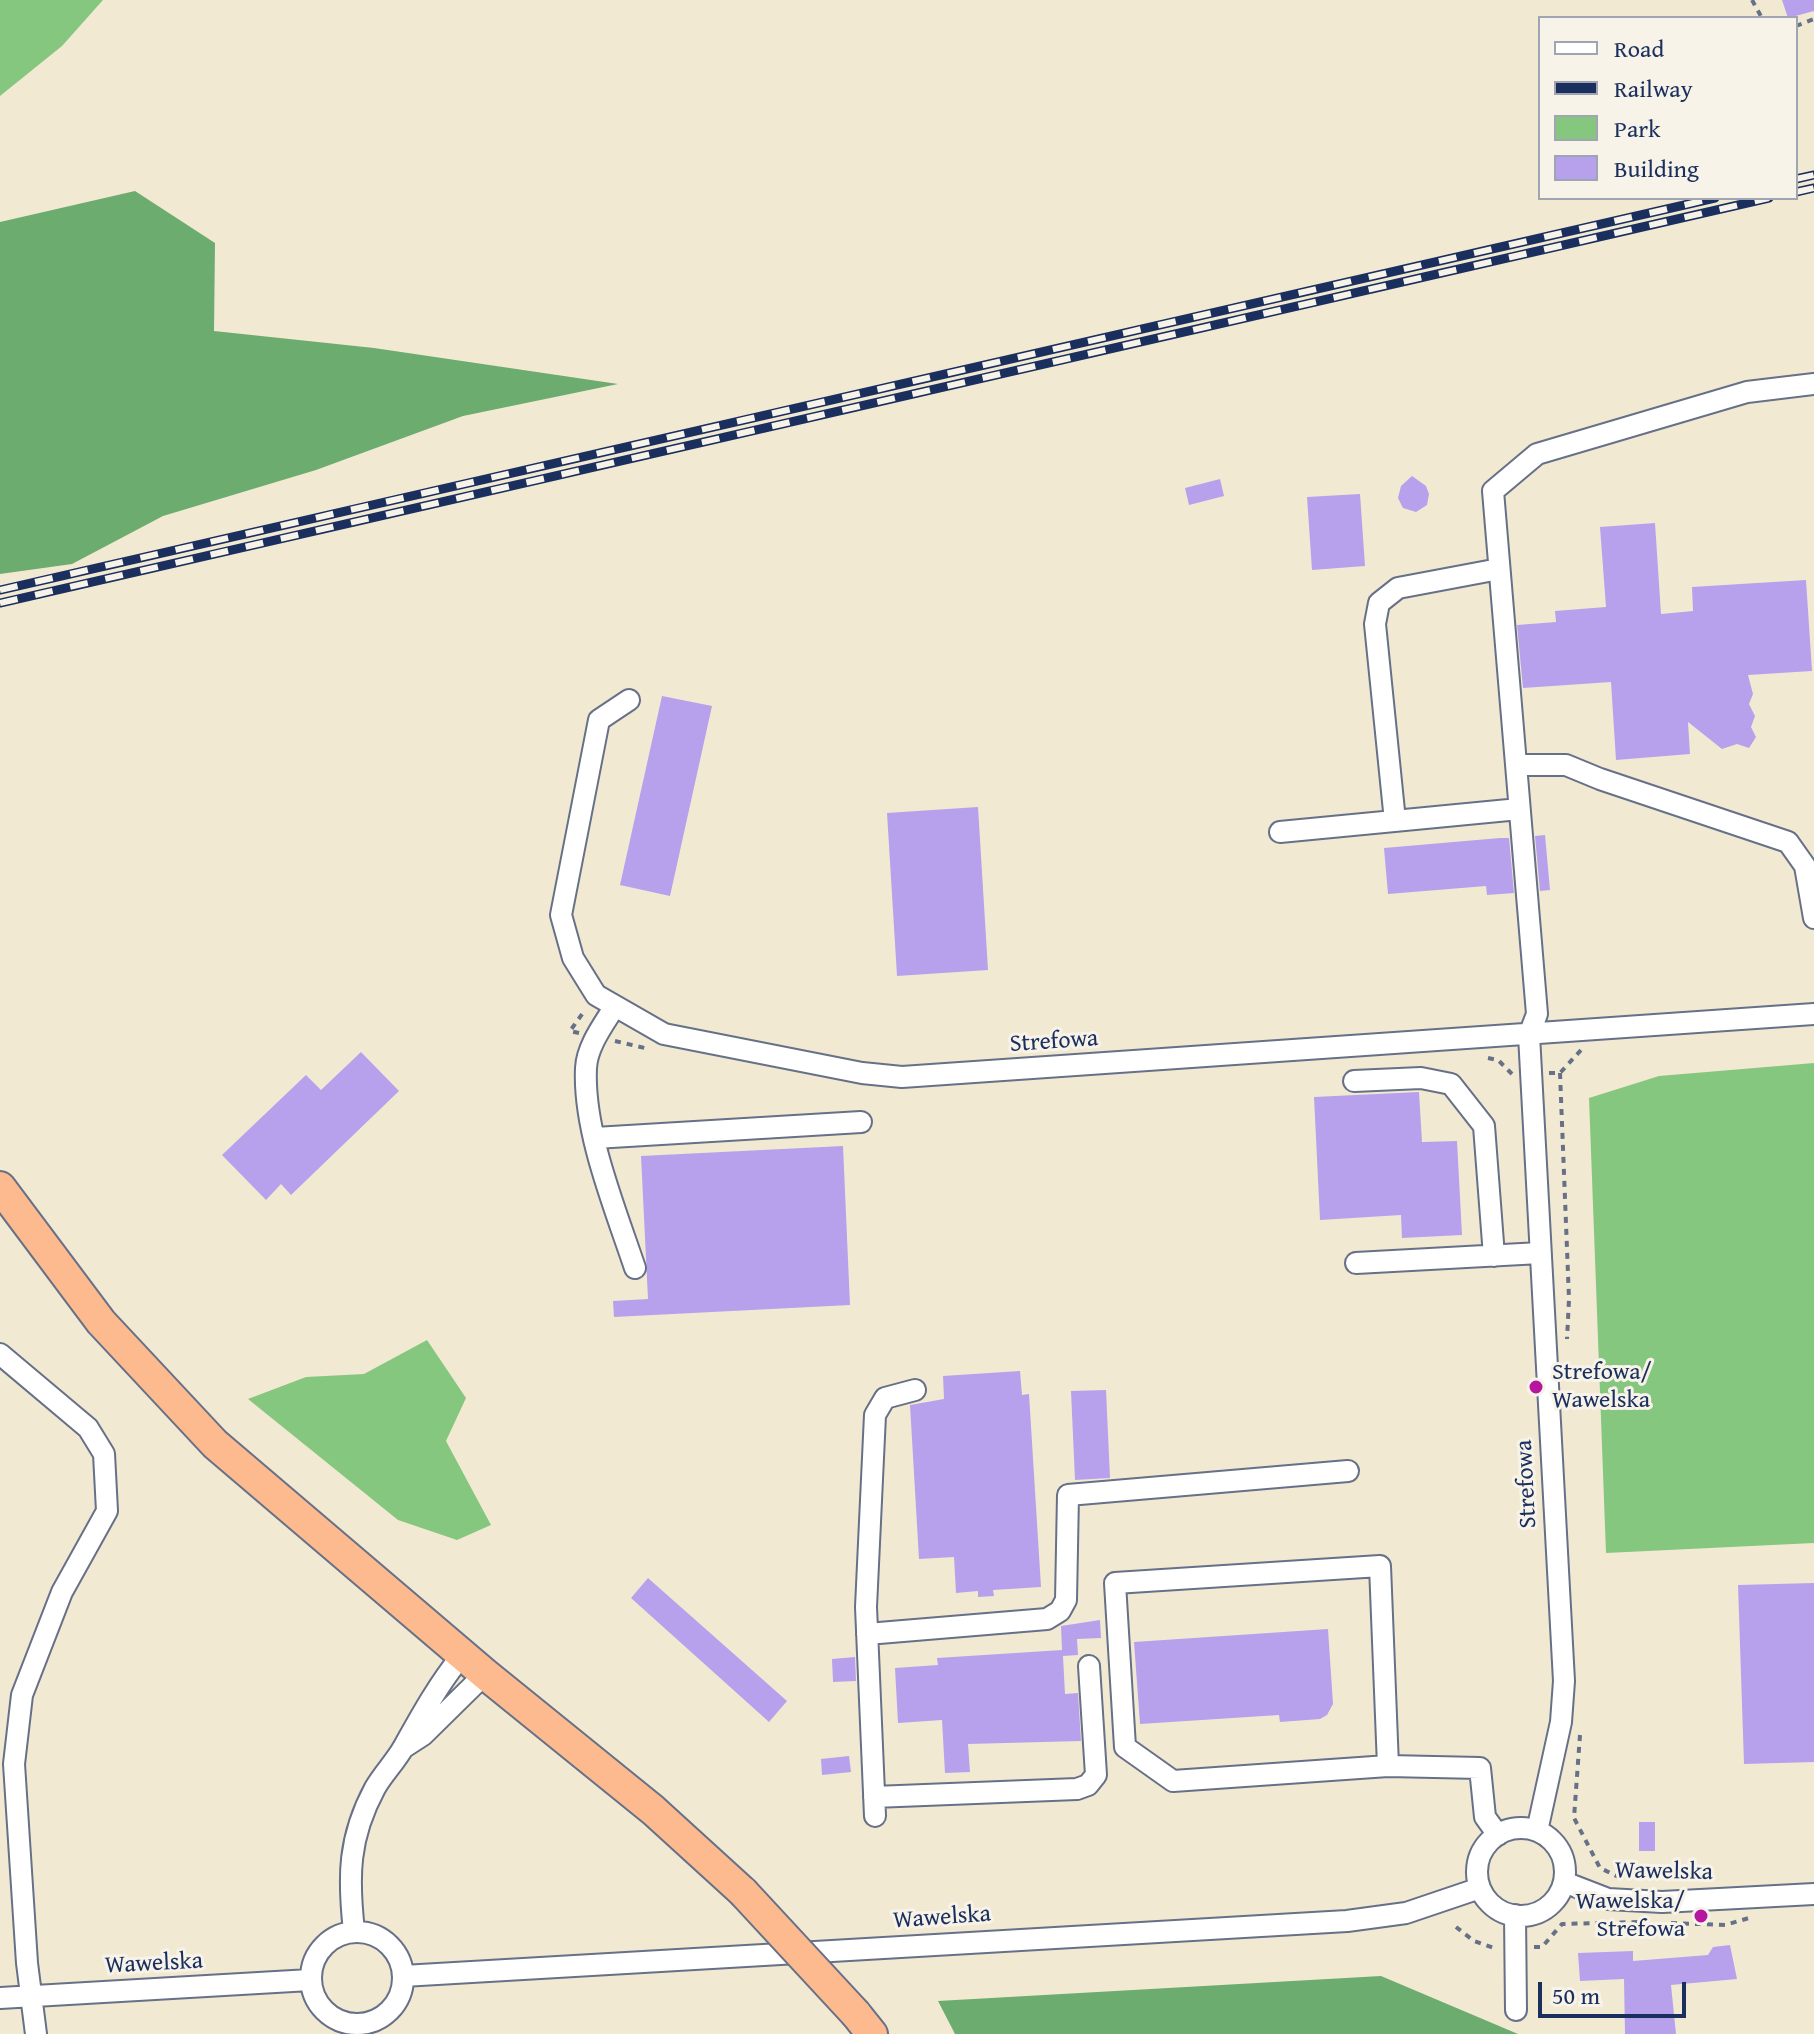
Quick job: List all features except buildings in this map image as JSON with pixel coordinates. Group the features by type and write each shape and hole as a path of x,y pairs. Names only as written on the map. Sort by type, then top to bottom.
{"highway":[{"path":"0,1187 101,1322 186,1415 239,1465 474,1664 653,1810 743,1892 864,2024"}],"street":[{"path":"1529,1035 1537,1014 1493,491 1537,454 1747,392 1814,384"},
{"path":"1395,821 1375,624 1379,603 1398,588 1499,569"},
{"name":"Strefowa","path":"629,700 599,720 561,915 573,958 596,995 664,1034 862,1073 902,1077 1814,1014"},
{"path":"1516,765 1566,765 1788,842 1805,866 1814,918"},
{"path":"1280,832 1519,809"},
{"path":"615,1006 596,1037 586,1066 597,1156 635,1268"},
{"name":"Strefowa","path":"1529,1035 1564,1692 1561,1722 1537,1831"},
{"path":"1354,1081 1421,1078 1451,1084 1484,1126 1494,1256"},
{"path":"595,1138 861,1122"},
{"path":"1356,1263 1540,1253"},
{"path":"0,1354 88,1428 104,1454 105,1468 107,1511 62,1592 22,1695 14,1764 36,2034"},
{"path":"915,1390 885,1398 875,1415 867,1634 874,1806 1077,1789 1088,1785 1096,1775 1089,1666"},
{"path":"867,1634 1047,1619 1060,1611 1066,1600 1068,1495 1348,1471"},
{"path":"1388,1766 1380,1566 1115,1583 1125,1747 1173,1781 1388,1766 1480,1768 1485,1817 1498,1835"},
{"path":"354,1931 348,1882 353,1845 375,1789 403,1748 427,1700 474,1664"},
{"path":"403,1748 423,1735 474,1664"},
{"path":"1522,1828 1537,1831 1560,1852 1564,1882 1549,1906 1533,1914 1515,1915 1498,1909 1480,1888 1479,1860 1498,1835 1522,1828"},
{"name":"Wawelska","path":"1564,1882 1608,1899 1662,1902 1814,1894"},
{"name":"Wawelska","path":"403,1976 1347,1921 1406,1913 1480,1888"},
{"path":"1515,1915 1516,2010"},
{"path":"354,1931 378,1936 388,1943 396,1953 403,1976 402,1988 391,2009 359,2029 325,2012 317,2003 310,1980 311,1968 322,1946 331,1938 354,1931"},
{"name":"Wawelska","path":"0,1998 310,1980"}],"path":[{"path":"1560,1073 1569,1299 1567,1347"},
{"path":"1581,1723 1574,1818 1600,1868 1633,1881"},
{"path":"1667,1923 1725,1925 1762,1913"},
{"path":"1456,1927 1474,1941 1494,1949 1542,1947 1562,1924 1652,1923"}],"green space":[{"path":"0,0 103,0 62,46 0,96"},
{"path":"135,191 215,243 214,331 374,348 618,384 463,416 316,470 163,516 72,564 0,574 0,222"},
{"path":"1814,1063 1814,1543 1606,1553 1589,1098 1659,1076"},
{"path":"427,1340 466,1398 446,1441 491,1525 457,1540 398,1520 248,1399 306,1377 364,1374"},
{"path":"1381,1976 1518,2034 955,2034 938,2001"}],"railway":[{"path":"1798,179 1814,175"},
{"path":"1798,192 1814,188"},
{"path":"0,590 1706,200"},
{"path":"0,603 1760,200"}],"place":[{"name":"Strefowa/ Wawelska","path":"1536,1387"},
{"name":"Wawelska/ Strefowa","path":"1701,1916"}]}
